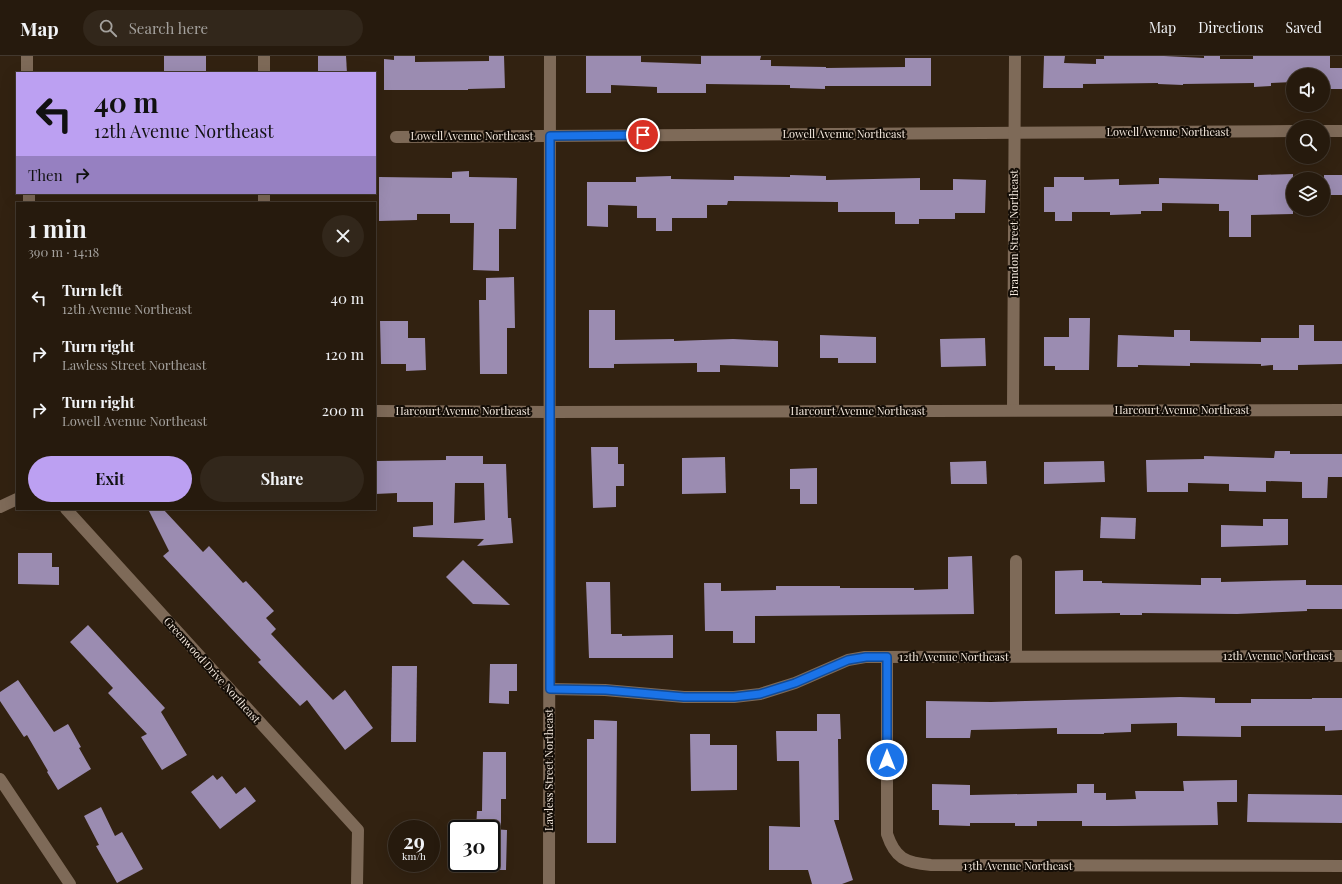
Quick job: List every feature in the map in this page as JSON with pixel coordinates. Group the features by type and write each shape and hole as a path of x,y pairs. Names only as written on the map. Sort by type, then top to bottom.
{"street":[{"path":"27,56 27,72"},
{"path":"264,56 264,72"},
{"name":"Lawless Street Northeast","path":"549,884 550,56"},
{"name":"Brandon Street Northeast","path":"1013,410 1015,56"},
{"path":"1330,131 1342,131"},
{"name":"Lowell Avenue Northeast","path":"396,137 1286,132"},
{"name":"Harcourt Avenue Northeast","path":"376,411 1342,410"},
{"path":"0,507 16,499"},
{"name":"Greenwood Drive Northeast","path":"67,510 358,830 357,884"},
{"path":"1016,561 1016,656"},
{"name":"12th Avenue Northeast","path":"550,689 606,690 684,697 734,697 760,694 795,683 848,660 866,657 1342,656"},
{"name":"13th Avenue Northeast","path":"887,657 887,834 891,847 899,856 915,864 931,866 1342,866"},
{"path":"0,779 70,884"}],"building":[{"path":"164,56 206,56 206,72 164,72"},
{"path":"318,56 346,56 347,72 318,72"},
{"path":"394,56 415,56 415,62 489,61 489,56 504,56 505,88 468,90 384,90 384,59 394,60"},
{"path":"586,56 641,56 641,62 701,64 701,56 761,56 760,60 771,60 771,66 826,68 905,67 905,58 931,58 931,86 825,86 825,89 790,88 790,85 706,84 706,93 657,93 657,87 611,85 611,93 586,93"},
{"path":"1044,56 1065,56 1064,63 1096,64 1096,59 1104,59 1104,56 1204,58 1204,56 1220,56 1220,59 1253,59 1253,56 1330,56 1330,68 1286,68 1286,82 1271,83 1271,86 1254,87 1254,83 1183,85 1158,83 1083,84 1083,88 1043,88"},
{"path":"1330,68 1342,68 1342,89 1330,89"},
{"path":"469,171 469,177 517,178 516,229 499,229 499,271 473,270 474,223 450,223 450,214 417,214 417,220 379,221 379,177 452,178 452,172"},
{"path":"1286,174 1286,214 1251,215 1251,237 1229,237 1229,211 1219,211 1219,204 1162,203 1162,211 1141,211 1141,214 1110,215 1110,212 1072,212 1072,221 1055,221 1055,212 1044,212 1044,187 1054,187 1054,177 1084,177 1084,180 1119,179 1119,185 1159,184 1159,178 1258,180 1258,175"},
{"path":"790,175 826,176 826,180 920,178 920,190 953,190 953,179 986,180 985,213 955,213 955,219 919,219 919,224 895,224 895,212 838,212 838,202 728,201 727,205 707,205 707,218 672,218 672,231 656,231 656,218 637,218 637,206 608,205 608,227 587,226 587,182 636,182 636,177 671,176 671,179 734,180 734,176 790,177"},
{"path":"1330,175 1342,175 1342,195 1330,195"},
{"path":"514,277 515,328 507,328 507,374 480,374 479,300 486,300 486,278"},
{"path":"589,310 615,310 615,340 674,339 674,341 733,339 778,341 778,367 720,365 720,372 697,372 697,363 614,364 614,368 589,368"},
{"path":"1069,318 1090,318 1089,370 1055,370 1055,366 1044,366 1044,337 1069,337"},
{"path":"380,321 408,321 408,338 425,338 426,370 406,371 406,364 381,364"},
{"path":"1299,325 1314,325 1314,341 1342,341 1342,364 1298,365 1298,370 1273,370 1273,365 1261,366 1261,364 1190,363 1190,366 1138,365 1138,367 1117,367 1118,335 1174,337 1174,330 1190,330 1190,341 1261,342 1261,338 1299,338"},
{"path":"820,335 876,337 876,363 838,363 838,358 820,358"},
{"path":"985,338 986,366 941,367 940,339"},
{"path":"591,447 618,447 618,464 624,464 624,486 616,486 616,507 593,508"},
{"path":"1275,451 1290,451 1290,454 1342,454 1342,477 1328,477 1327,498 1302,498 1302,482 1266,481 1266,492 1229,491 1229,484 1188,483 1188,492 1147,492 1146,460 1204,459 1204,456 1274,458"},
{"path":"446,456 483,456 483,464 506,464 508,518 511,518 513,543 477,546 484,539 413,537 413,527 433,525 433,502 397,502 397,493 376,494 376,461 446,460","holes":["455,483 484,483 485,520 454,523"]},
{"path":"725,457 726,493 682,494 682,458"},
{"path":"986,461 987,484 951,484 950,462"},
{"path":"1104,461 1105,482 1044,484 1044,462"},
{"path":"817,468 817,504 800,504 800,489 790,489 790,469"},
{"path":"148,510 164,510 203,552 209,546 243,583 246,581 274,611 266,618 276,629 271,634 333,700 345,690 373,728 345,750 307,700 300,706 258,662 261,660 163,556 169,551"},
{"path":"1101,517 1136,518 1135,539 1100,538"},
{"path":"1263,519 1288,519 1288,545 1221,547 1221,525 1263,526"},
{"path":"18,553 52,553 52,567 59,567 59,585 18,584"},
{"path":"972,556 974,614 755,616 755,643 733,643 733,631 705,631 704,583 721,583 721,591 776,590 776,586 914,588 914,590 948,589 948,557"},
{"path":"463,560 510,605 473,604 446,577"},
{"path":"1083,570 1083,581 1102,581 1102,583 1201,585 1201,578 1221,578 1221,582 1306,580 1306,585 1342,585 1342,609 1307,609 1307,611 1237,614 1055,614 1055,571"},
{"path":"586,582 610,582 611,634 622,634 622,636 673,635 673,658 589,658"},
{"path":"88,625 165,708 161,712 187,755 162,770 141,737 147,734 108,693 113,688 70,642"},
{"path":"490,664 517,664 517,691 509,691 509,704 489,703"},
{"path":"392,666 417,666 416,742 391,742"},
{"path":"18,680 54,732 68,724 91,769 58,790 27,735 24,737 0,701 0,692"},
{"path":"1180,697 1215,698 1215,703 1251,703 1251,699 1342,698 1342,730 1325,731 1325,726 1241,726 1241,737 1177,736 1177,723 1131,724 1131,732 1104,734 1057,734 1057,728 971,730 970,738 926,738 926,701 991,702"},
{"path":"817,714 840,714 841,739 838,739 839,820 834,820 853,880 842,884 812,884 808,870 769,870 769,826 800,827 799,761 777,761 776,731 817,731"},
{"path":"594,720 617,721 616,843 587,843 587,739 594,739"},
{"path":"690,734 710,734 710,745 737,745 737,790 691,791"},
{"path":"483,752 506,752 506,799 501,799 501,829 500,820 476,820 477,811 482,811"},
{"path":"213,775 217,780 222,776 236,794 245,787 256,801 220,829 191,792"},
{"path":"1237,780 1237,802 1217,802 1218,825 1082,826 1082,821 1037,821 1037,826 1015,826 1015,823 970,823 970,826 939,825 939,810 932,810 932,784 970,785 970,795 1077,793 1077,784 1094,784 1094,793 1106,793 1106,800 1136,799 1135,791 1184,791 1183,781"},
{"path":"1248,794 1342,795 1342,823 1247,822"},
{"path":"101,807 115,836 122,832 143,869 117,883 96,846 99,845 84,816"},
{"path":"500,830 507,830 506,870 500,870"}],"route":[{"path":"643,135 550,136 550,689 606,690 684,697 734,697 760,694 795,683 848,660 866,657 887,657 887,760"}]}
